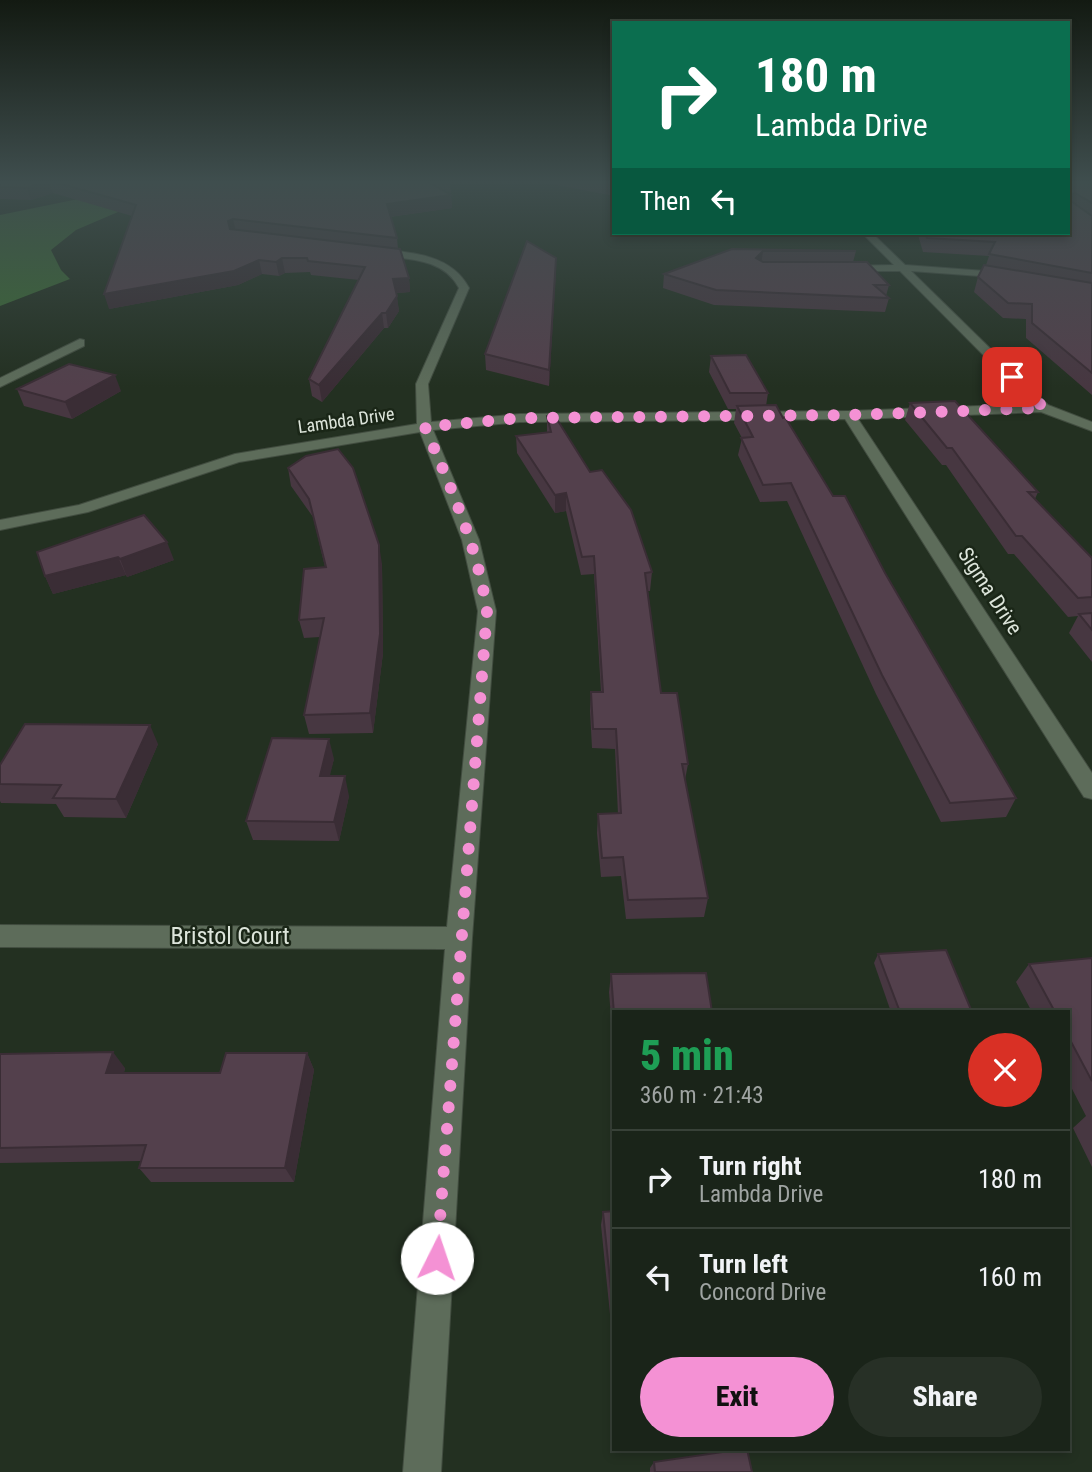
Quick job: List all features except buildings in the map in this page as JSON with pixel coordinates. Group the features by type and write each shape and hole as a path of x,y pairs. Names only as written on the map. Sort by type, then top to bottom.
{"street":[{"path":"884,250 1044,408 1092,427"},
{"path":"359,251 425,260 450,270 462,281 464,288 422,384 425,427 466,522 481,571 487,611 459,938 422,1472"},
{"path":"838,269 951,269 1015,276"},
{"path":"0,383 80,343"},
{"name":"Lambda Drive","path":"0,525 82,509 235,458 425,427 520,418 849,415 1044,408"},
{"name":"Sigma Drive","path":"849,415 1092,790"},
{"name":"Bristol Court","path":"0,936 459,938"}],"green space":[{"path":"0,250 51,250 61,270 70,279 0,306"}],"route":[{"path":"437,1258 459,938 487,611 481,571 466,522 425,427 520,418 849,415 1044,408 1012,377"}]}
